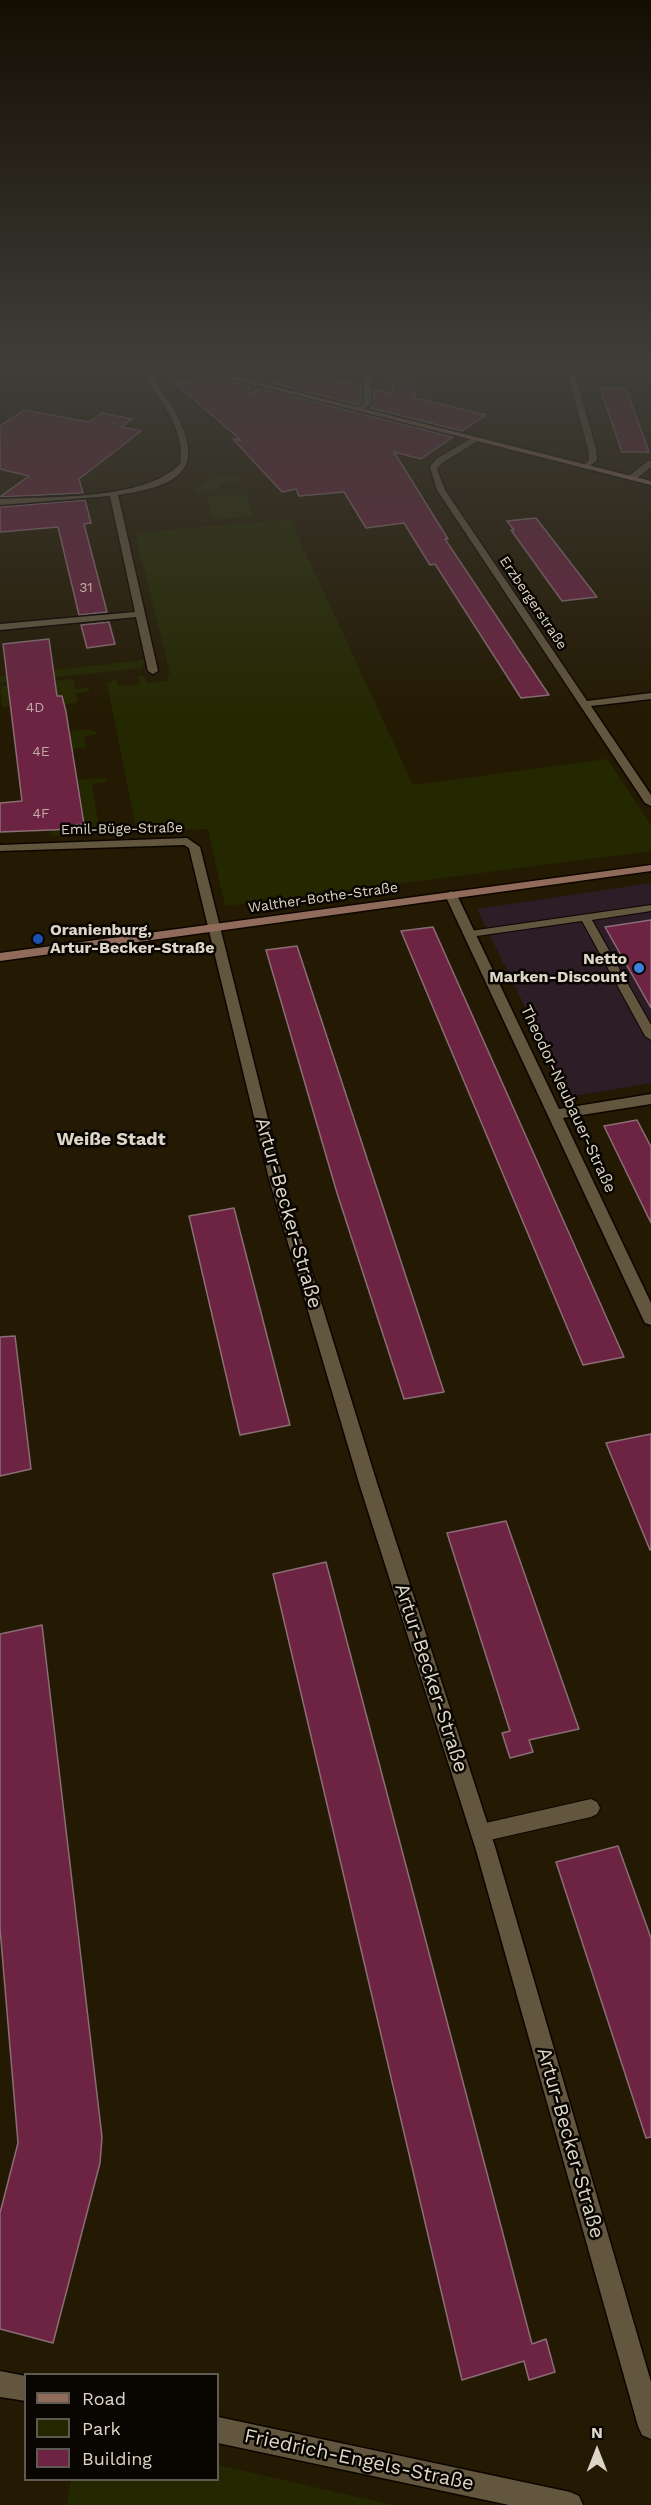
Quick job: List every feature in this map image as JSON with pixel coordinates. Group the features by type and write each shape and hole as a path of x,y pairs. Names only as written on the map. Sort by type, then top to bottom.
{"street":[{"path":"0,502 114,494 140,488"},
{"name":"Erzbergerstraße","path":"440,488 651,803"},
{"path":"114,494 153,671"},
{"path":"0,627 142,614"},
{"path":"585,704 651,696"},
{"name":"Emil-Büge-Straße","path":"0,848 187,841 194,847 214,929"},
{"name":"Walther-Bothe-Straße","path":"0,957 651,868"},
{"name":"Theodor-Neubauer-Straße","path":"451,895 557,1114 651,1319"},
{"name":"Artur-Becker-Straße","path":"214,929 276,1179 368,1483 481,1833 651,2426"},
{"path":"557,1114 651,1099"},
{"path":"0,2384 24,2389"},
{"name":"Friedrich-Engels-Straße","path":"219,2430 570,2505"}],"lane":[{"path":"470,934 651,908"},
{"path":"585,917 651,1036"},
{"path":"481,1833 591,1808"}],"shaded area":[{"path":"651,883 651,1083 569,1097 477,909"}],"green space":[{"path":"198,488 219,488 215,493 193,492"},
{"path":"247,494 253,517 212,519 207,497"},
{"path":"290,519 413,785 607,759 651,825 651,851 225,906 208,829 137,832 107,684 116,679 118,686 140,684 138,677 144,676 147,683 168,681 167,674 170,674 135,533"},
{"path":"145,660 142,668 0,683 0,676"},
{"path":"73,679 75,689 89,688 89,691 76,693 77,703 64,704 62,696 57,696 56,692 2,708 0,686"},
{"path":"90,729 98,734 84,736 86,747 71,749 69,731"},
{"path":"106,779 106,782 92,784 99,828 113,827 115,832 52,836 50,829 75,829 74,825 84,824 77,780"},
{"path":"219,2465 392,2505 67,2505 71,2481 219,2481"}],"building":[{"path":"13,488 82,488 83,493 0,497"},
{"path":"278,488 416,488 448,539 445,539 549,695 521,698 435,564 430,565 404,523 366,528 344,492 299,496 296,489 282,492"},
{"path":"85,500 91,523 84,524 107,612 79,615 58,527 0,532 0,507"},
{"path":"536,518 597,597 562,601 511,530 514,530 507,521"},
{"path":"109,622 115,644 87,648 81,625"},
{"path":"49,639 57,696 62,696 66,712 84,824 74,825 75,829 0,832 0,803 22,801 3,644"},
{"name":"Netto Marken-Discount","path":"651,920 651,1008 605,927"},
{"path":"433,927 624,1357 583,1365 401,931"},
{"path":"297,946 444,1392 404,1399 337,1193 266,950"},
{"path":"637,1120 651,1147 651,1223 604,1126"},
{"path":"234,1208 290,1425 240,1435 189,1216"},
{"path":"15,1336 31,1469 0,1476 0,1337"},
{"path":"651,1434 651,1550 650,1550 606,1443"},
{"path":"506,1521 579,1729 529,1740 533,1752 510,1758 502,1733 510,1731 447,1533"},
{"path":"326,1562 532,2344 546,2339 555,2372 529,2380 524,2361 462,2380 273,1574"},
{"path":"42,1625 102,2137 100,2163 53,2343 0,2329 0,2213 18,2143 0,1928 0,1634"},
{"path":"618,1846 651,1938 651,2137 646,2138 556,1862"}],"place":[{"name":"Oranienburg, Artur-Becker-Straße","path":"38,939"},
{"name":"Netto Marken-Discount","path":"639,968"}],"district":[{"name":"Weiße Stadt","path":"111,1140"}]}
